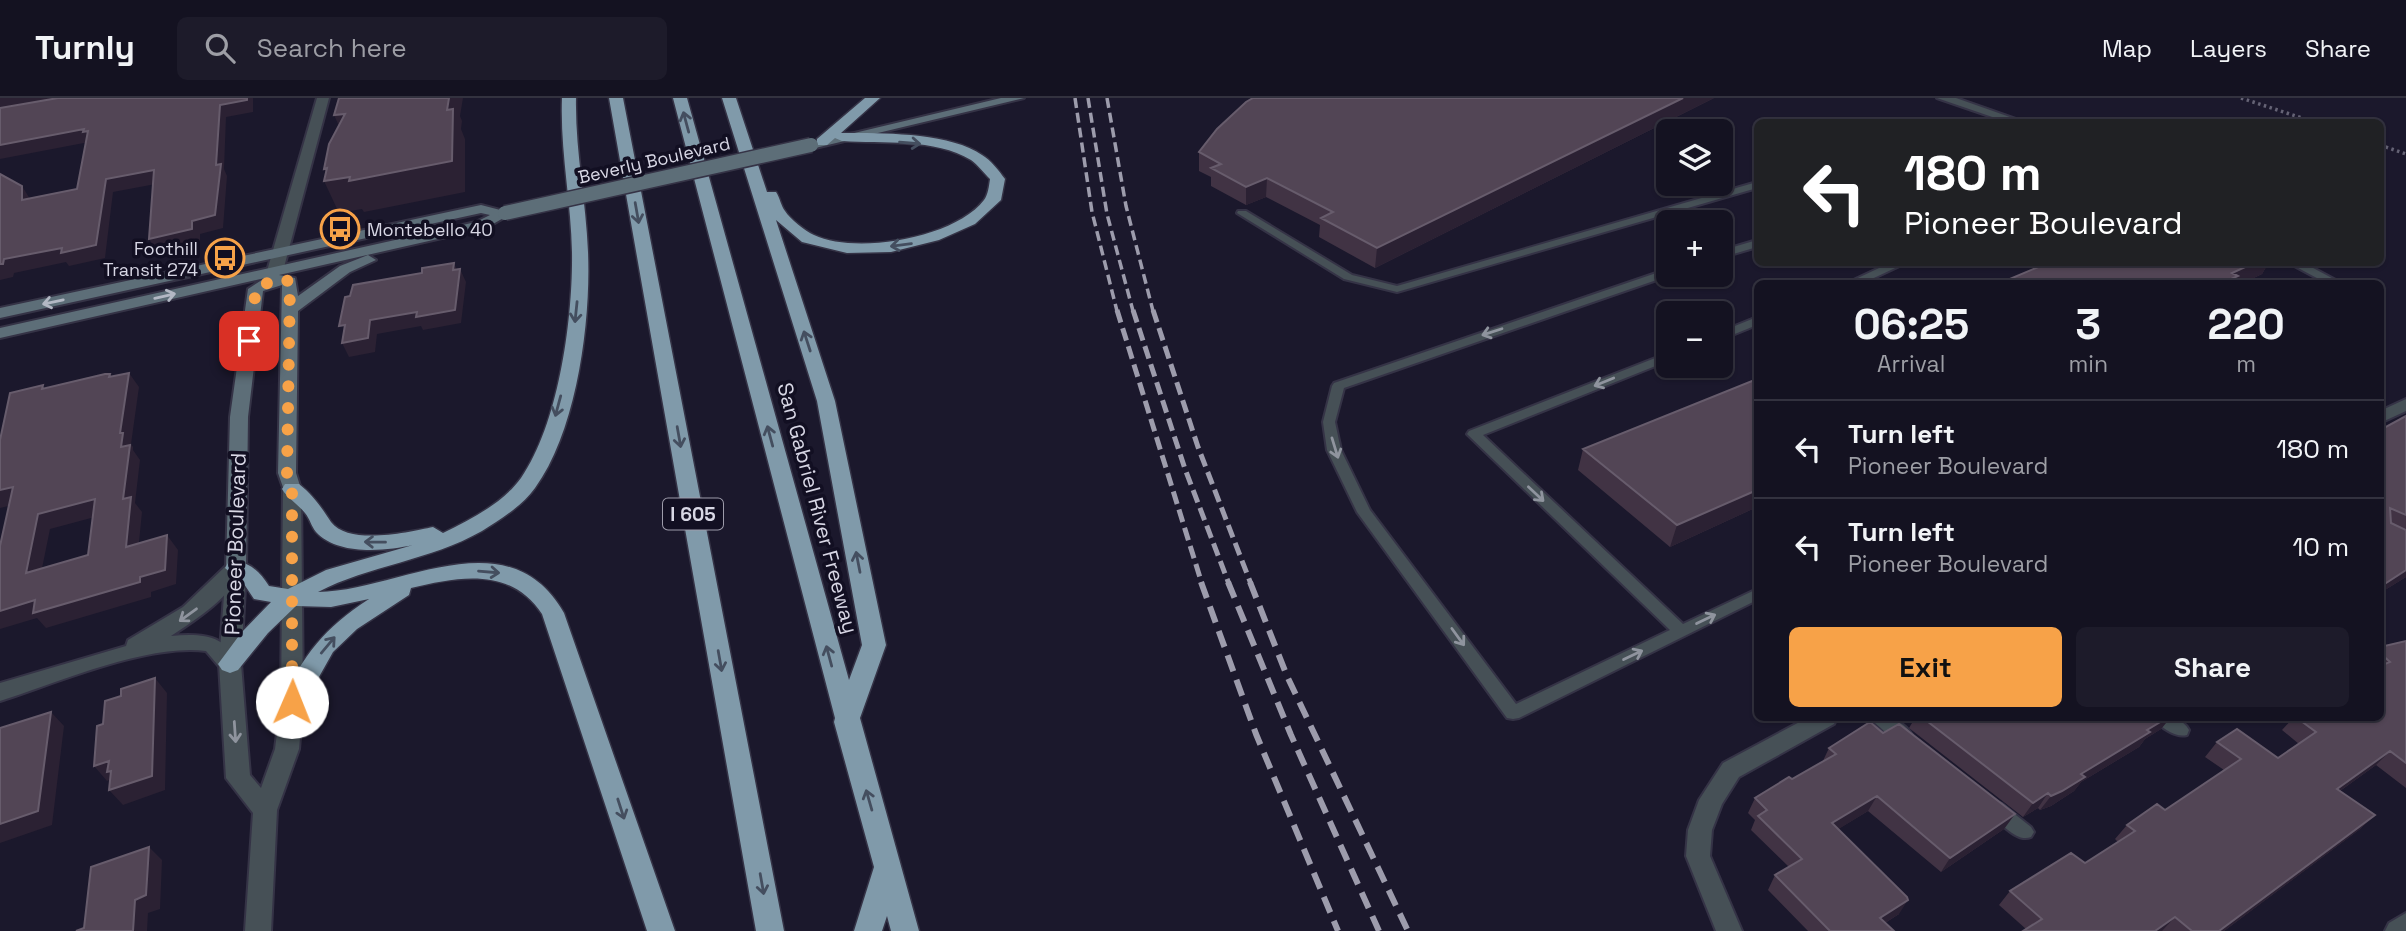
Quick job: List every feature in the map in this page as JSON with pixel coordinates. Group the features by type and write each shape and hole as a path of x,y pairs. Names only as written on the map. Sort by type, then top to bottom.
{"highway":[{"path":"230,664 250,635 294,597 323,580 417,552 466,527 513,499 527,485 543,460 572,352 580,272 569,98"},
{"name":"I 605","path":"616,98 770,931"},
{"name":"San Gabriel River Freeway","path":"680,98 846,722 905,931"},
{"path":"816,143 873,98"},
{"path":"731,101 826,401 874,645 846,722"},
{"path":"756,177 770,192 779,214 791,226 809,237 832,244 866,248 906,246 936,238 978,217 993,203 998,186 993,171 979,159 940,146 842,137"},
{"path":"292,489 315,511 325,528 344,538 366,543 393,542 466,527"},
{"path":"236,568 252,578 262,593 294,597 330,599 458,570 498,572 532,585 554,612 661,931"},
{"path":"292,702 325,646 375,604 421,577"},
{"path":"868,931 888,866"}],"main road":[{"name":"Beverly Boulevard","path":"0,333 275,275 481,225 505,212 1018,98"},
{"name":"Beverly Boulevard","path":"0,313 481,209 505,212"},
{"path":"290,309 345,269 452,232"},
{"path":"275,275 290,281 287,473 292,489"},
{"name":"Pioneer Boulevard","path":"236,568 239,417 256,289 275,275"}],"street":[{"name":"Pioneer Boulevard","path":"275,275 301,167 323,98"},
{"path":"1943,98 2003,119"},
{"path":"258,931 265,810 287,748 292,702 292,489"},
{"name":"Pioneer Boulevard","path":"236,568 230,664 238,778 265,810"},
{"path":"114,657 185,617 214,596 236,568"},
{"path":"0,692 114,657 187,641 212,645 230,664"},
{"path":"1729,931 1698,856 1700,830 1708,810 1731,770 1821,721"},
{"path":"2398,931 2406,925"}],"lane":[{"path":"1242,213 1348,277 1397,289 1754,186"},
{"path":"1733,251 1754,244"},
{"path":"1860,280 1893,266"},
{"path":"2300,266 2329,280"},
{"path":"1656,276 1338,386 1328,422 1334,450 1364,512 1513,713 1754,595"},
{"path":"1733,330 1754,322"},
{"path":"1656,361 1474,434 1681,631"},
{"path":"1885,721 1922,750"},
{"path":"2168,721 2181,730"},
{"path":"1984,799 2025,832"}],"path":[{"path":"2241,98 2305,119"},
{"path":"2384,146 2406,154"}],"building":[{"path":"58,98 247,98 220,105 216,165 221,164 215,215 192,221 192,229 149,239 154,170 106,179 96,245 61,253 62,248 4,259 3,264 0,264 0,174 22,186 22,200 77,189 88,131 83,132 84,129 0,145 0,108"},
{"path":"339,98 449,98 447,110 453,109 452,161 349,181 350,177 324,181 329,144 345,114 334,115"},
{"path":"1253,98 1683,98 1377,248 1321,218 1333,212 1267,178 1246,187 1211,168 1221,164 1199,152 1217,129"},
{"path":"454,263 453,270 460,269 455,310 416,317 417,312 370,320 368,338 342,343 345,325 339,326 345,297 350,296 353,285 422,273 422,268"},
{"path":"2041,266 2247,266 2232,273 2238,276 2229,280 2007,280"},
{"path":"129,373 120,433 123,433 121,447 130,445 123,499 131,497 126,547 167,535 165,570 140,577 140,582 33,613 35,600 0,611 0,546 13,487 0,490 0,440 10,393 43,385 42,389 105,374 110,374 109,377","holes":["95,499 88,555 26,573 38,514"]},
{"path":"1754,380 1754,491 1677,525 1583,449"},
{"path":"2406,416 2406,515 2390,508 2391,523 2406,530 2406,570 2384,584 2384,428"},
{"path":"2406,641 2406,763 2390,751 2337,789 2375,815 2219,931 2192,931 2175,917 2155,931 2023,931 2042,919 2010,891 2071,853 2085,863 2135,831 2127,825 2157,804 2165,810 2241,759 2217,742 2237,729 2278,758 2316,732 2301,721 2384,721 2384,664 2390,662 2384,657 2384,646"},
{"path":"155,678 152,776 109,790 109,761 94,766 97,726 103,724 105,701 121,696 121,689"},
{"path":"51,712 38,811 0,824 0,728"},
{"path":"1927,721 2162,721 2147,730 2150,732 2081,774 2085,777 2051,796 2048,793 2033,803"},
{"path":"1870,722 1883,733 1899,724 2015,814 1950,858 1877,796 1832,823 1908,900 1880,918 1894,931 1830,931 1775,875 1802,859 1758,816 1767,810 1755,798 1789,777 1792,779 1836,754 1829,748"},
{"path":"149,847 146,895 135,900 133,931 76,931 84,928 91,867"}],"railway":[{"path":"1075,98 1092,212 1117,311"},
{"path":"1088,98 1107,214 1133,311"},
{"path":"1107,98 1126,206 1153,311"},
{"path":"1117,310 1202,584"},
{"path":"1133,310 1185,469 1229,584"},
{"path":"1153,310 1198,447 1251,584"},
{"path":"1201,582 1256,734 1338,931"},
{"path":"1228,582 1291,735 1379,931"},
{"path":"1250,582 1287,676 1408,931"}],"place":[{"name":"Montebello 40","path":"340,229"},
{"name":"Foothill Transit 274","path":"225,258"}],"route":[{"path":"249,341 256,289 275,279 290,281 287,473 292,489 292,702"}]}
